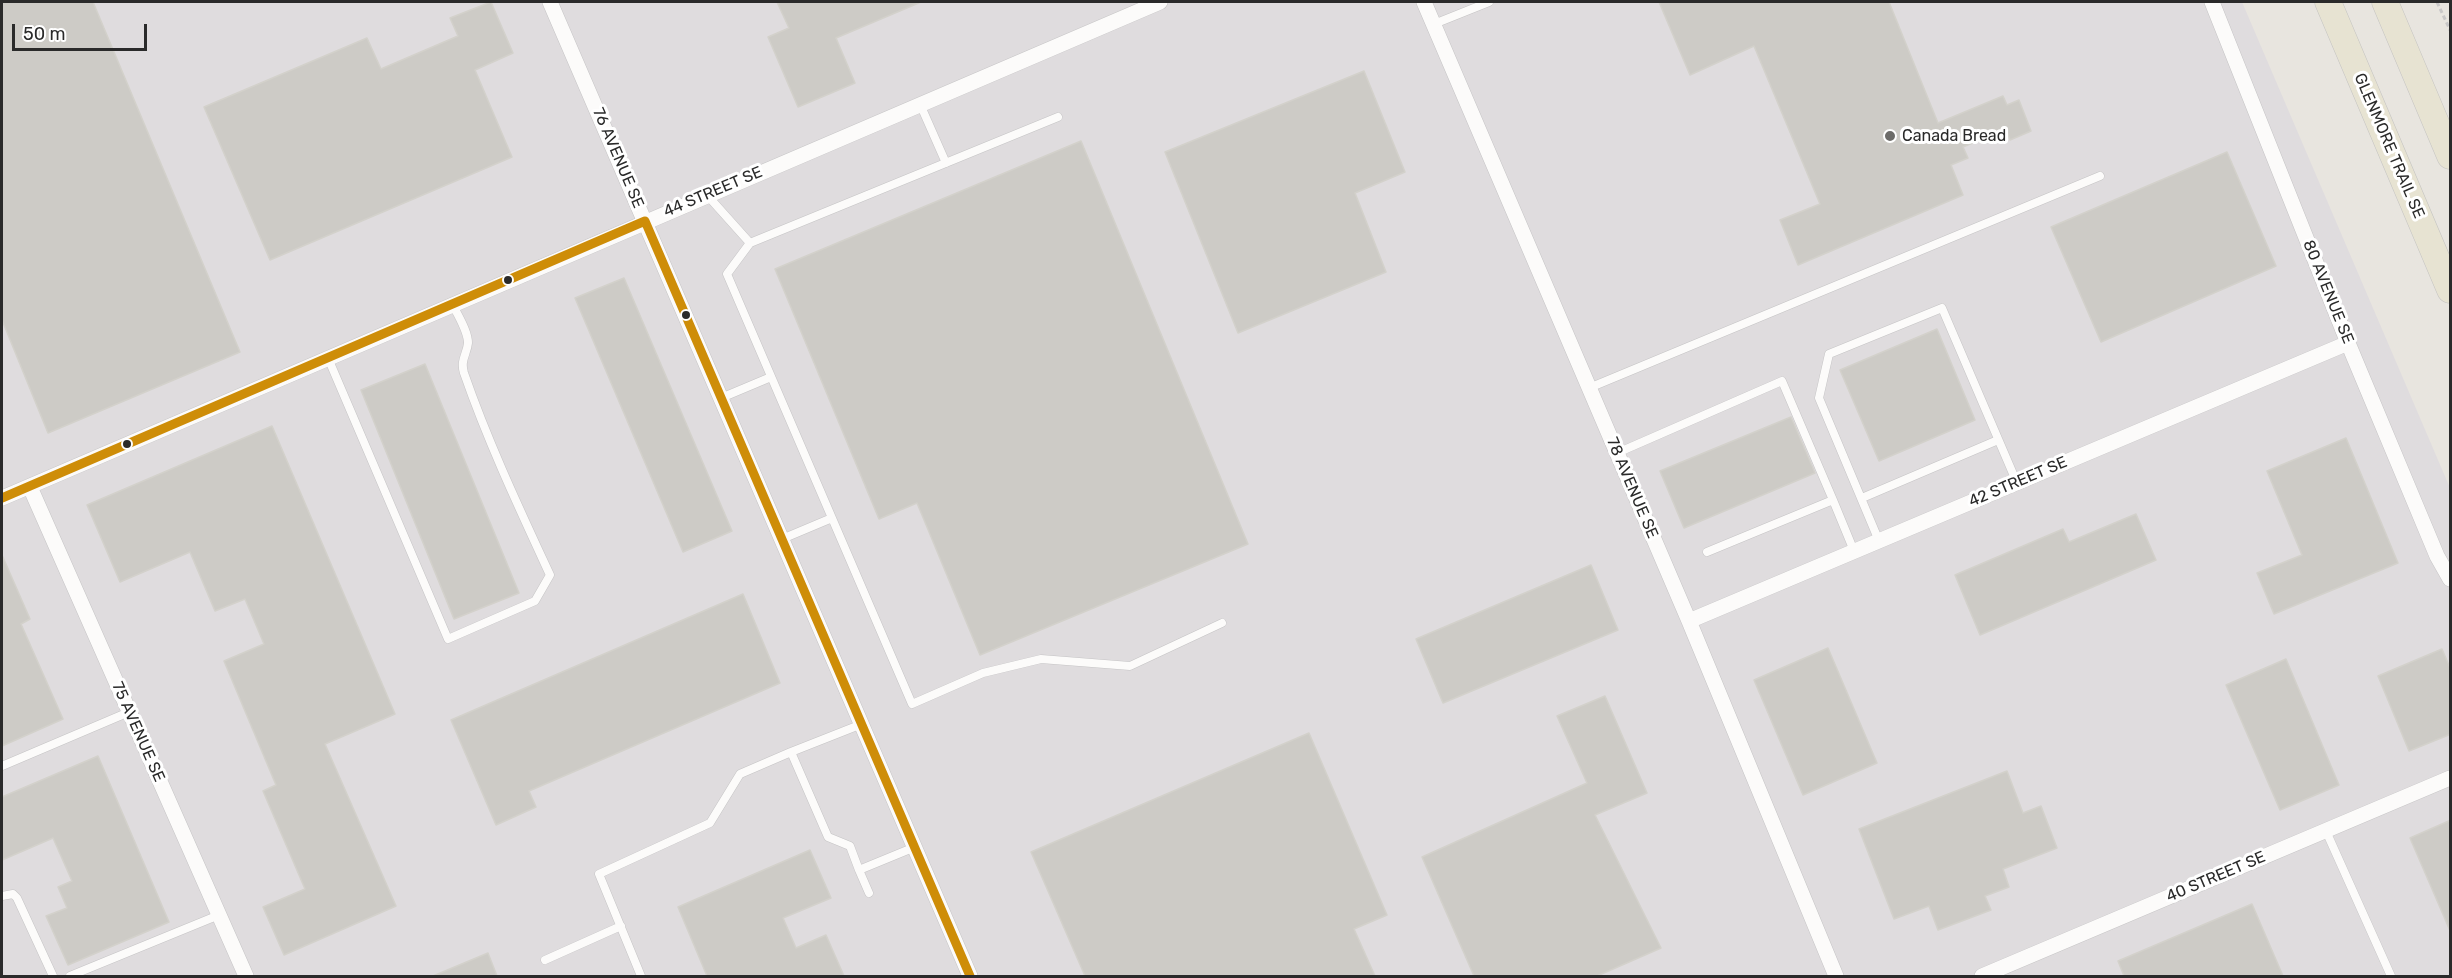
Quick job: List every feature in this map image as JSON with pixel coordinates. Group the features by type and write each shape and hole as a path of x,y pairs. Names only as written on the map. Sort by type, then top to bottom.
{"main road":[{"name":"GLENMORE TRAIL SE","path":"2328,2 2451,290"},
{"path":"2385,2 2451,156"}],"street":[{"name":"76 AVENUE SE","path":"550,2 970,976"},
{"name":"44 STREET SE","path":"2,498 1160,2"},
{"name":"78 AVENUE SE","path":"1424,2 1689,621 1836,976"},
{"name":"80 AVENUE SE","path":"2212,2 2348,343 2437,556 2451,579"},
{"name":"42 STREET SE","path":"1689,621 2348,343"},
{"name":"75 AVENUE SE","path":"30,487 246,976"},
{"name":"40 STREET SE","path":"1982,976 2451,778"}],"lane":[{"path":"1434,24 1489,2"},
{"path":"920,104 946,163"},
{"path":"1058,117 750,243 727,274 912,704 983,673 1041,659 1130,666 1222,623"},
{"path":"1589,388 2100,176"},
{"path":"707,195 750,243"},
{"path":"328,357 448,639 535,602 550,575 481,422 462,368 462,356 468,346 468,337 453,304"},
{"path":"1879,541 1820,398 1829,354 1942,308 2017,483"},
{"path":"721,398 771,377"},
{"path":"1617,453 1782,381 1854,551"},
{"path":"1862,498 1998,440"},
{"path":"1707,552 1833,500"},
{"path":"782,539 832,519"},
{"path":"2,766 129,712"},
{"path":"641,976 599,874 710,823 740,774 862,724"},
{"path":"791,752 828,837 850,846 869,893"},
{"path":"2326,831 2391,976"},
{"path":"859,870 915,847"},
{"path":"2,896 13,894 16,898 53,976"},
{"path":"70,976 219,915"},
{"path":"545,960 621,926"}],"path":[{"path":"2437,2 2451,30"}],"shaded area":[{"path":"2,2 2242,2 2450,488 2450,976 2,976"}],"building":[{"path":"2,2 93,2 240,352 48,433 2,320"},
{"path":"491,2 513,53 475,70 512,157 270,260 204,107 367,38 381,69 458,36 450,18"},
{"path":"777,2 921,2 836,38 855,83 798,107 768,37 789,28"},
{"name":"Canada Bread","path":"1659,2 1889,2 1938,123 2003,96 2007,105 2019,100 2031,131 2010,140 2006,129 1963,147 1968,158 1951,165 1963,195 1798,265 1780,220 1820,204 1754,46 1690,75"},
{"path":"1364,71 1405,172 1355,193 1386,272 1238,333 1165,152"},
{"path":"1081,141 1248,544 980,655 917,503 879,519 775,269"},
{"path":"2227,152 2276,266 2101,342 2051,227"},
{"path":"624,278 732,531 683,552 575,298"},
{"path":"1937,329 1975,420 1879,461 1840,370"},
{"path":"425,364 519,593 454,619 361,390"},
{"path":"1791,417 1815,473 1684,528 1660,471"},
{"path":"272,426 395,714 325,744 396,906 284,955 263,907 305,889 263,791 276,785 224,661 264,644 245,599 215,611 190,552 120,582 87,505"},
{"path":"2346,438 2398,563 2274,614 2257,573 2302,555 2267,471"},
{"path":"2136,514 2156,560 1980,635 1955,575 2063,529 2069,542"},
{"path":"2,555 30,619 21,624 63,719 2,746"},
{"path":"1591,565 1618,630 1443,703 1416,639"},
{"path":"743,594 780,683 529,791 536,807 496,825 451,720"},
{"path":"1828,648 1877,763 1803,795 1754,680"},
{"path":"2442,649 2451,670 2451,734 2409,751 2378,676"},
{"path":"2286,659 2339,785 2280,810 2226,685"},
{"path":"1605,696 1647,793 1595,815 1661,948 1597,976 1474,976 1422,857 1587,783 1557,716"},
{"path":"1309,733 1387,915 1354,929 1375,976 1085,976 1031,852"},
{"path":"98,756 169,922 68,965 46,916 67,908 58,887 72,881 53,838 2,860 2,797"},
{"path":"2007,771 2023,813 2041,806 2057,848 2003,869 2009,887 1985,896 1991,910 1938,930 1929,906 1894,919 1859,829"},
{"path":"2451,820 2451,933 2410,838"},
{"path":"810,850 831,898 783,918 796,948 826,935 844,976 707,976 678,907"},
{"path":"2252,904 2283,976 2124,976 2118,961"},
{"path":"488,953 497,976 433,976"}],"transit line":[{"path":"645,221 970,976"},
{"path":"2,498 645,221"}],"place":[{"name":"Canada Bread","path":"1890,136"}]}
